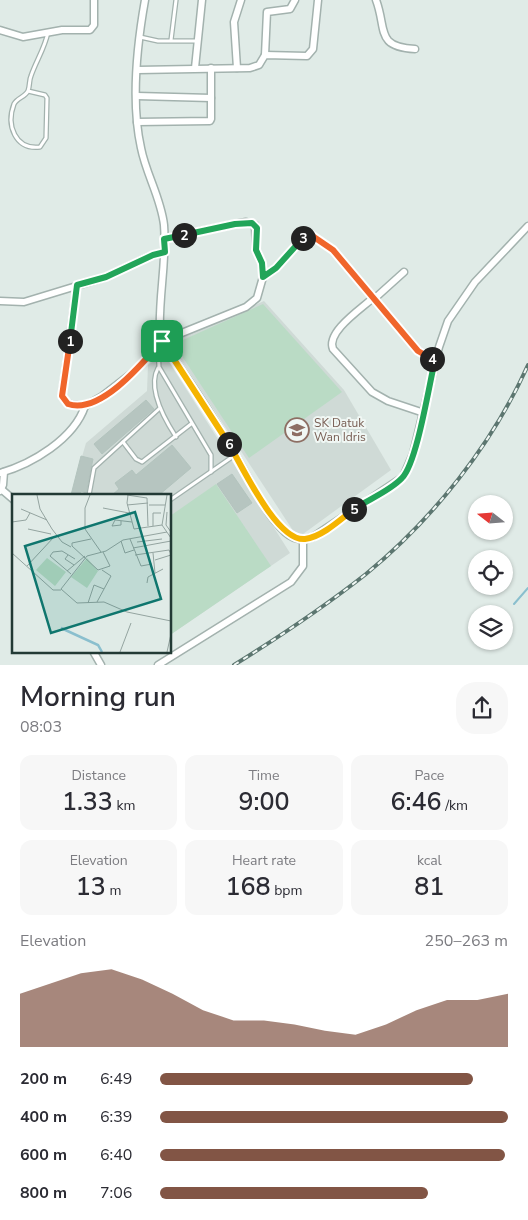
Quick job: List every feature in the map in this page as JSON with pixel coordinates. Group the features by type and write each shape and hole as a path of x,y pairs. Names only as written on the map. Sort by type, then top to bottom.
{"street":[{"path":"0,30 23,37 48,31 92,29 94,0"},
{"path":"145,0 140,37 137,122 143,158 161,207 165,252 160,344 194,387 258,493 283,530 290,536 303,539 319,533 403,477 413,454 444,330 459,302 493,261 528,226"},
{"path":"195,68 196,41 202,0"},
{"path":"237,68 234,22 241,0"},
{"path":"138,70 250,68 259,64 265,55 267,12 290,9 295,0"},
{"path":"265,55 307,56 310,54 318,0"},
{"path":"376,0 383,34 388,43 397,48 415,49"},
{"path":"137,122 207,122 211,119 211,68"},
{"path":"137,96 211,98"},
{"path":"12,498 1,490 2,473 42,454 65,435 78,420 85,406 115,388 149,358 160,344 254,302 259,294 263,277 262,263 256,250 257,228 252,223 220,226 164,239"},
{"path":"263,277 276,268 308,234 333,250 418,351 435,360"},
{"path":"0,301 24,302 106,277 153,255 165,252"},
{"path":"404,272 336,332 332,341 333,349 372,392 388,401 424,413"},
{"path":"77,285 62,396 68,404 85,406"},
{"path":"158,665 291,582 304,566 303,539"},
{"path":"93,652 101,665"}],"lane":[{"path":"171,40 176,0"},
{"path":"28,90 45,95 48,98 46,138 40,147 28,147 21,143 12,133 14,104 28,90 48,31"},
{"path":"140,37 158,41 196,41"},
{"path":"160,344 159,367 155,379 160,408 176,437"},
{"path":"159,367 210,455 211,472"},
{"path":"89,494 94,468 160,408"},
{"path":"122,442 136,459 142,462 191,424"},
{"path":"171,499 235,454"}],"shaded area":[{"name":"SK Datuk Wan Idris","path":"264,301 344,390 391,470 303,534 294,532 170,343"},
{"path":"164,354 290,553 171,634 171,494 71,494 86,443 147,391 148,365"}],"green space":[{"path":"263,304 342,392 249,458 174,344"},
{"path":"216,484 271,566 171,634 171,515"}],"building":[{"path":"146,400 154,409 102,454 94,444"},
{"path":"172,445 191,468 160,494 113,494 119,489 115,483 132,470 136,475"},
{"path":"81,456 93,459 86,493 81,491 80,494 71,494"},
{"path":"232,474 252,503 237,513 217,484"}],"waterway":[{"path":"514,604 528,588"}],"railway":[{"path":"234,665 268,644 366,574 415,529 459,479 479,452 497,424 528,365"}],"place":[{"name":"SK Datuk Wan Idris","path":"297,430"}],"route":[{"path":"246,222 252,223 257,228 255,244 262,263 263,277 276,268 303,238 308,234 311,235 333,250 418,351 424,356 435,360 424,413 407,471 399,481 313,537 298,539 290,536 274,519 194,387 162,341 149,358 115,388 85,406 68,404 62,396 77,285 106,277 153,255 165,252 164,239 246,222"}]}
